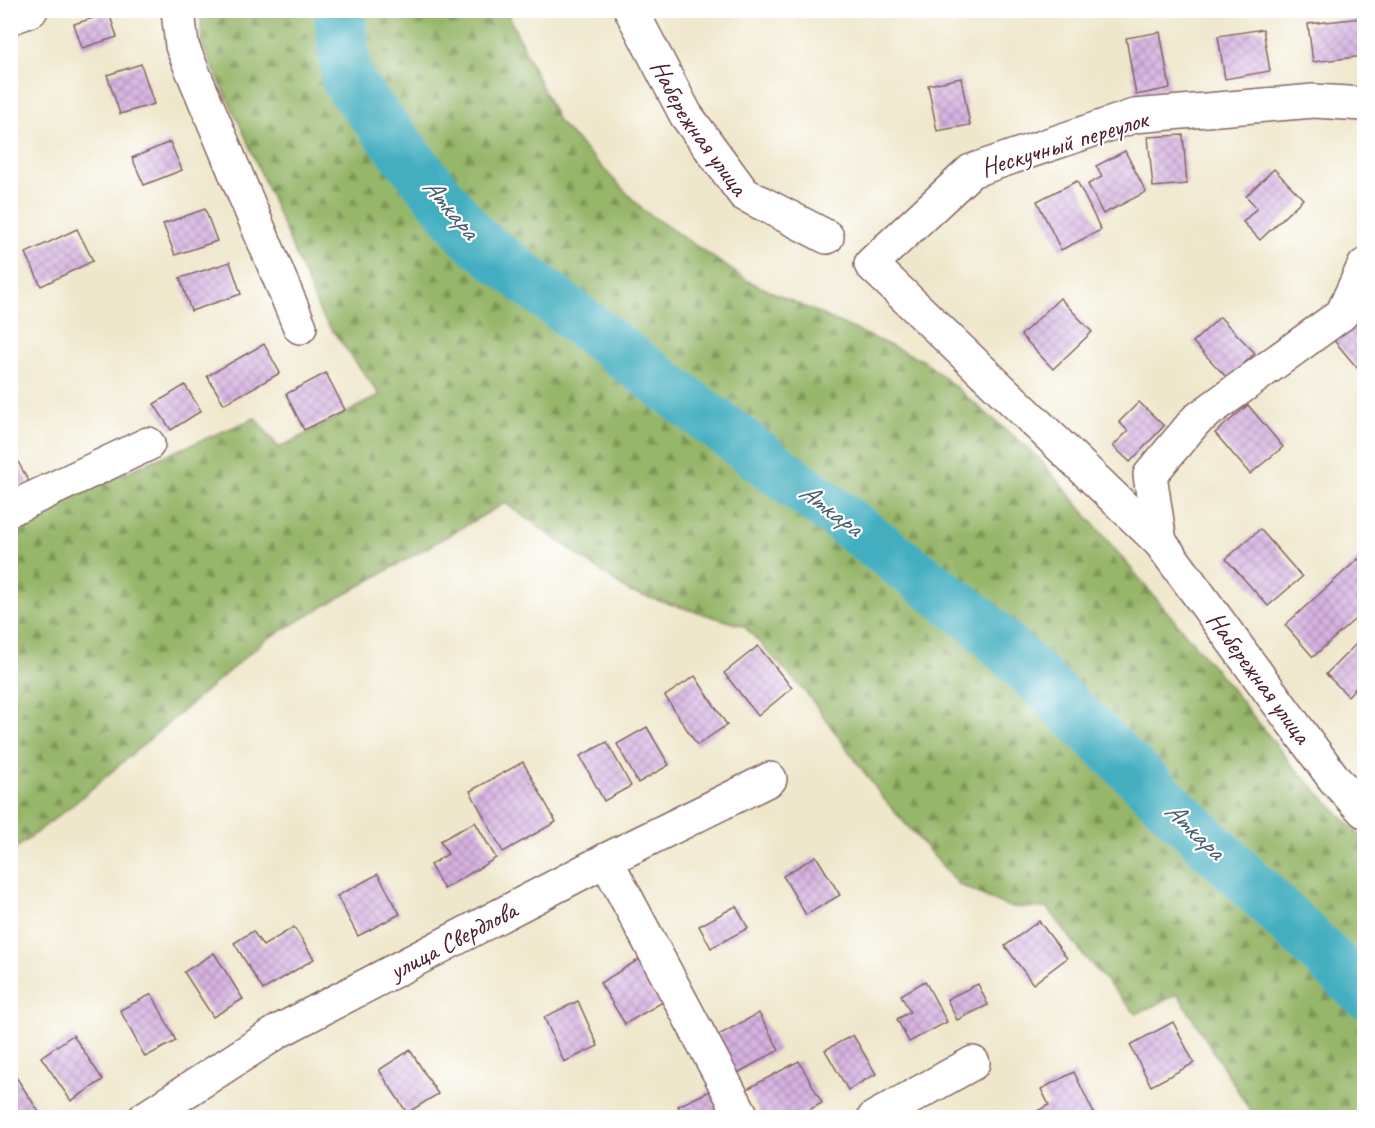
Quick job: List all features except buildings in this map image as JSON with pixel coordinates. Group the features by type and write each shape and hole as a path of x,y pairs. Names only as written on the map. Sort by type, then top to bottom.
{"street":[{"path":"10,18 31,10"},
{"path":"178,10 182,46 300,327"},
{"name":"Набережная улица","path":"630,10 686,116 744,194 827,237"},
{"name":"Нескучный переулок","path":"871,264 971,171 1134,116 1314,101 1365,104"},
{"name":"Набережная улица","path":"871,264 1160,542 1335,780 1365,810"},
{"path":"1160,542 1150,475 1196,420 1342,314 1365,266"},
{"path":"10,509 148,444"},
{"name":"улица Свердлова","path":"145,1118 279,1031 606,860 770,779"},
{"path":"606,860 743,1118"},
{"path":"874,1118 973,1063"}],"green space":[{"path":"201,11 508,11 558,121 643,210 748,281 924,361 1037,456 1230,687 1291,764 1364,840 1364,1117 1254,1117 1178,994 1136,1014 1083,955 1048,908 1009,907 959,885 883,798 808,695 744,626 630,592 505,503 265,640 75,803 11,852 11,535 60,500 255,418 279,448 380,395 321,315 245,136 201,42"}],"waterway":[{"name":"Аткара","path":"339,10 347,81 473,238 976,619 1364,993"}]}
